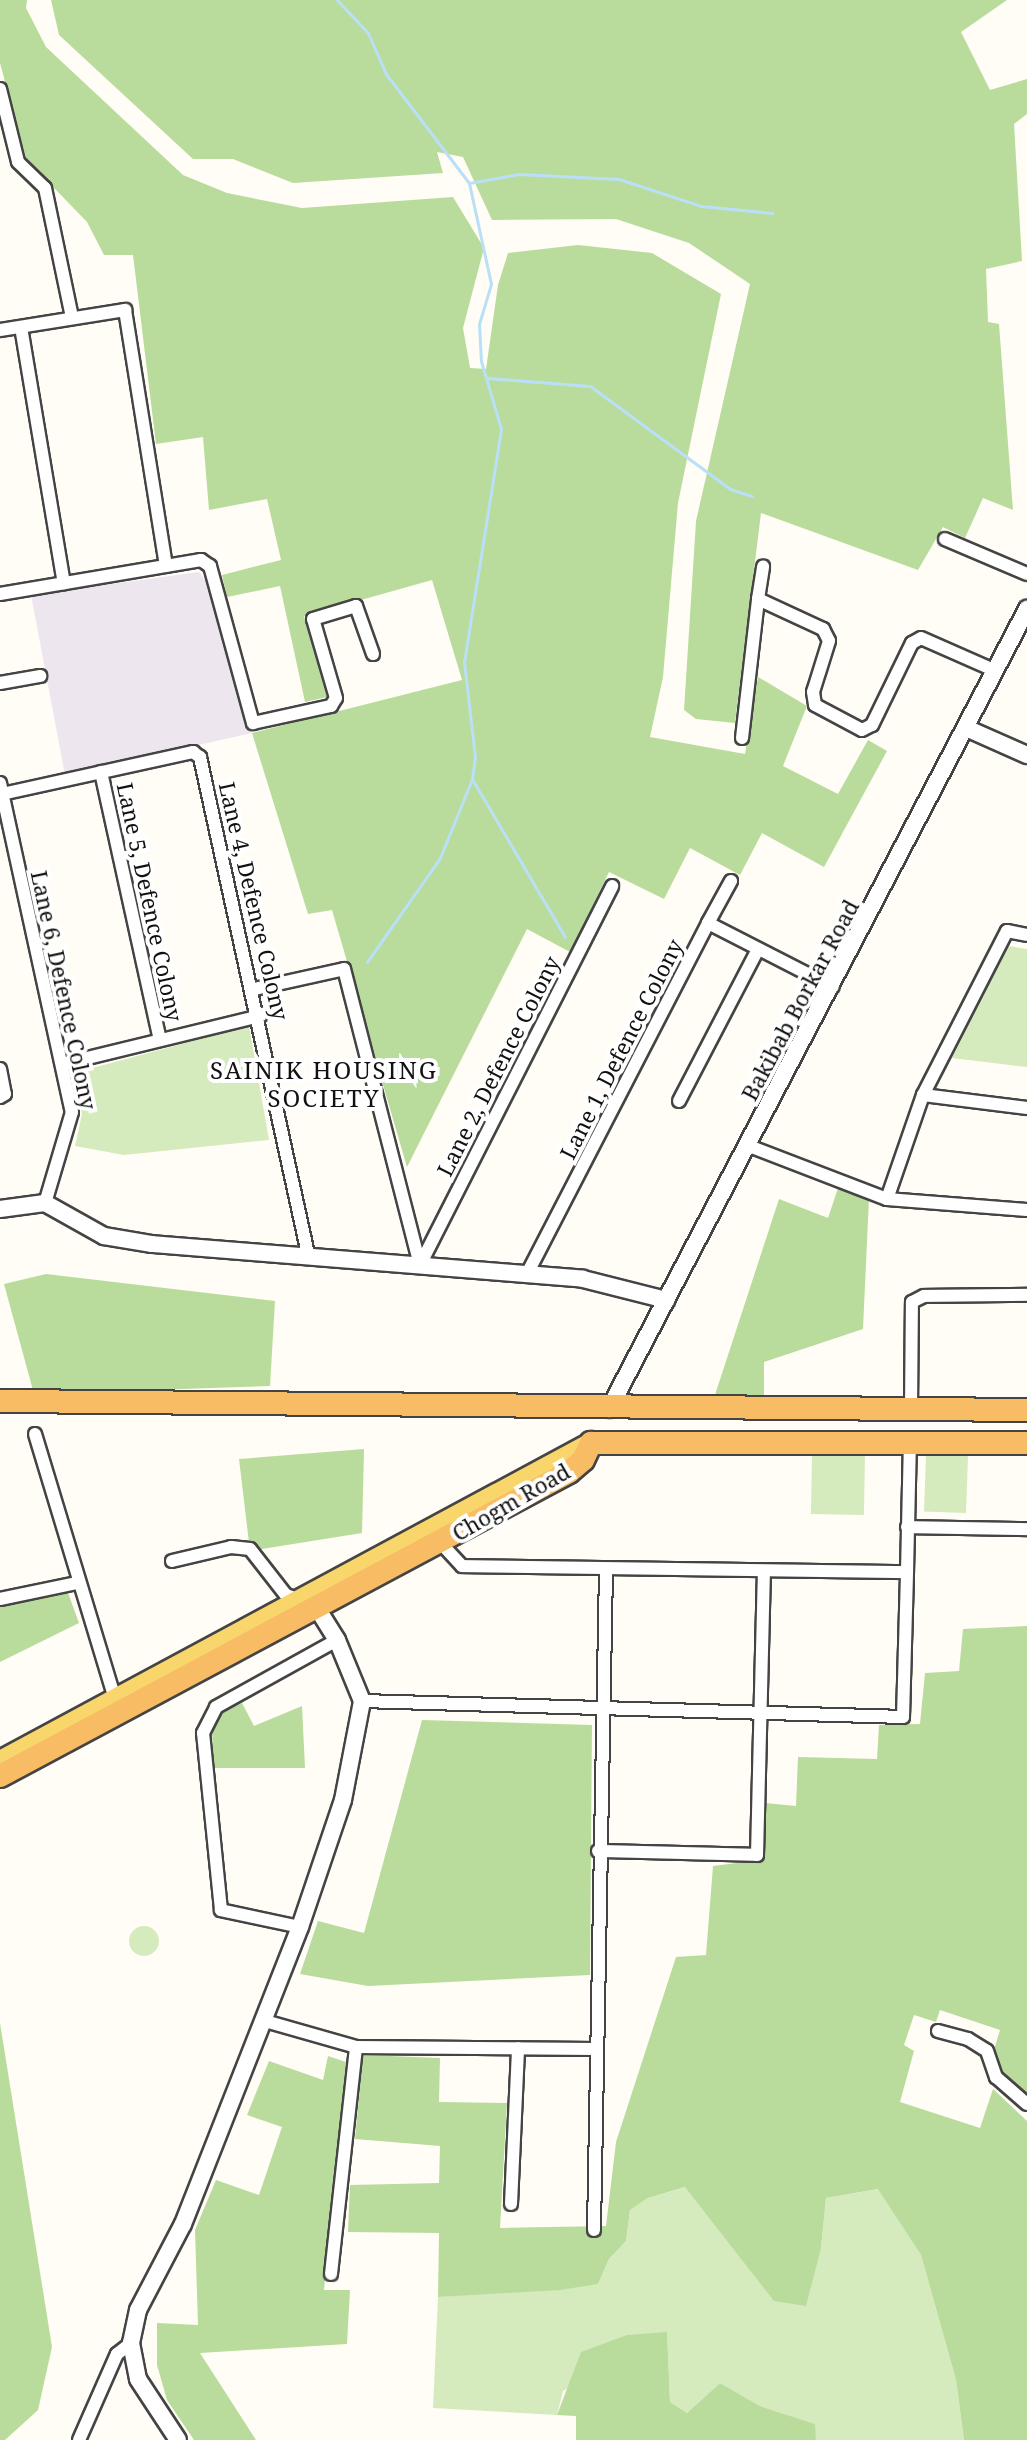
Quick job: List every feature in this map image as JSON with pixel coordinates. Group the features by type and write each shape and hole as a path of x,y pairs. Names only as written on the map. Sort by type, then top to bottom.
{"highway":[{"path":"0,1401 609,1409 1027,1410"},
{"name":"Chogm Road","path":"0,1776 303,1603 569,1472 591,1443 910,1443"},
{"path":"910,1443 1027,1443"}],"main road":[{"name":"Chogm Road","path":"0,1761 303,1603"}],"street":[{"path":"0,89 18,162 45,188 72,317"},
{"path":"0,330 125,310 166,566"},
{"path":"21,327 64,583"},
{"path":"945,539 1027,574"},
{"path":"0,594 201,560 210,566 253,723 331,706 336,698 313,619 356,606 373,654"},
{"path":"742,738 763,566"},
{"path":"758,599 823,629 829,641 813,692 815,705 862,730 872,725 912,643 921,638 994,670"},
{"name":"Bakibab Borkar Road","path":"609,1409 833,987 1027,609"},
{"path":"0,683 40,676"},
{"path":"966,728 1027,755"},
{"name":"Lane 4, Defence Colony","path":"1,789 193,752 200,757 260,1016 308,1254"},
{"name":"Lane 5, Defence Colony","path":"101,772 160,1040"},
{"name":"Lane 6, Defence Colony","path":"1,789 63,1064 71,1128 45,1203"},
{"path":"708,923 731,881"},
{"name":"Lane 2, Defence Colony","path":"420,1265 612,886"},
{"name":"Lane 1, Defence Colony","path":"527,1274 708,923 833,987"},
{"path":"887,1199 923,1095 1007,931 1027,935"},
{"path":"679,1101 758,949"},
{"path":"254,989 344,969 420,1265"},
{"path":"63,1064 260,1016"},
{"path":"0,1069 5,1094 0,1097"},
{"path":"923,1095 1027,1108"},
{"path":"749,1146 887,1199 1027,1210"},
{"path":"0,1209 45,1203 104,1236 583,1279 666,1300"},
{"path":"911,1409 912,1302 924,1296 1027,1295"},
{"path":"35,1434 77,1583 116,1702"},
{"path":"362,1701 903,1717 910,1443"},
{"path":"907,1527 1027,1529"},
{"path":"434,1536 462,1566 606,1571 907,1572"},
{"path":"172,1561 231,1547 250,1549 286,1595 321,1614 337,1640 362,1701 343,1800 300,1927 183,2224 138,2310 131,2343 138,2379 178,2440"},
{"path":"594,2230 598,1851 606,1571"},
{"path":"598,1851 757,1855 764,1571"},
{"path":"0,1599 77,1583"},
{"path":"300,1927 221,1910 203,1733 216,1707 337,1640"},
{"path":"265,2021 356,2047 595,2049"},
{"path":"938,2031 968,2039 987,2051 996,2077 1027,2104"},
{"path":"331,2274 356,2047"},
{"path":"511,2204 518,2048"},
{"path":"79,2440 111,2365 131,2343"}],"shaded area":[{"path":"199,572 209,585 252,733 65,775 31,595"}],"green space":[{"path":"0,0 27,0 26,8 46,47 183,175 227,193 302,208 453,197 484,248 463,328 470,368 486,369 498,285 508,253 578,245 652,253 721,294 678,503 663,677 650,737 745,754 758,677 807,706 783,766 838,794 868,740 887,751 824,867 762,833 740,875 690,848 664,899 609,872 570,952 527,929 407,1167 332,910 308,914 252,733 462,680 432,580 304,616 327,697 305,702 280,586 227,597 222,575 281,560 267,499 209,510 203,437 156,444 133,255 104,255 87,222 26,159 0,63"},
{"path":"51,0 1007,0 961,32 990,90 1027,79 1027,114 1014,124 1022,261 986,269 988,322 999,324 1013,510 983,498 965,538 943,527 918,570 761,513 735,723 696,719 684,710 696,521 750,284 689,243 616,219 492,220 463,157 437,152 443,173 293,183 233,159 193,159 59,35"},
{"path":"1009,946 1027,949 1027,1067 952,1058"},
{"path":"249,1026 269,1140 124,1155 75,1146 82,1114 70,1074"},
{"path":"838,1188 869,1198 863,1329 764,1362 764,1400 713,1401 779,1199 828,1218"},
{"path":"46,1274 275,1301 270,1386 34,1394 4,1284"},
{"path":"364,1449 362,1533 250,1551 239,1459"},
{"path":"812,1453 865,1454 864,1515 811,1514"},
{"path":"926,1455 968,1456 966,1513 924,1511"},
{"path":"67,1590 79,1623 0,1662 0,1607"},
{"path":"1027,1626 1027,2095 988,2069 1000,2030 940,2010 936,2022 914,2015 904,2045 914,2051 900,2102 980,2128 993,2089 1027,2121 1027,2440 964,2440 956,2380 921,2255 878,2189 826,2198 821,2248 806,2306 774,2301 685,2187 648,2198 630,2210 626,2241 609,2259 598,2284 560,2290 438,2297 439,2233 348,2232 350,2185 439,2183 440,2146 355,2139 363,2055 440,2058 439,2102 507,2103 500,2228 606,2226 616,2142 676,1957 706,1955 713,1866 760,1860 765,1803 796,1806 798,1757 877,1759 879,1725 920,1724 925,1673 959,1671 963,1629"},
{"path":"242,1703 254,1726 302,1706 305,1768 213,1768 212,1728 222,1712"},
{"path":"422,1720 592,1725 590,1975 368,1986 300,1974 318,1921 364,1933"},
{"path":"144,1926 150,1927 158,1935 158,1947 150,1955 144,1956 138,1955 130,1947 129,1941 130,1935 138,1927"},
{"path":"0,2023 52,2347 38,2410 5,2440 0,2440"},
{"path":"328,2056 346,2062 324,2290 350,2290 347,2344 200,2353 256,2440 194,2440 167,2400 157,2365 157,2323 198,2325 195,2230 216,2180 259,2195 282,2127 247,2115 269,2061 323,2080"},
{"path":"686,2187 724,2231 821,2248 826,2198 879,2189 921,2255 956,2380 964,2440 816,2440 814,2424 760,2406 720,2383 687,2413 670,2402 667,2332 563,2391 557,2415 433,2408 438,2297 598,2284 609,2259 626,2241 630,2210 648,2198"},
{"path":"667,2332 670,2402 687,2413 720,2383 760,2406 815,2424 816,2440 576,2440 576,2416 557,2415 581,2352 627,2335"}],"waterway":[{"path":"337,0 368,33 386,74 469,183 491,284 479,324 481,361 501,429 464,662 475,757 472,779 440,858 367,962"},
{"path":"469,183 519,174 619,179 701,206 773,213"},
{"path":"487,378 590,386 730,489 752,496"},
{"path":"472,779 565,937"}],"district":[{"name":"SAINIK HOUSING SOCIETY","path":"324,1084"}]}
